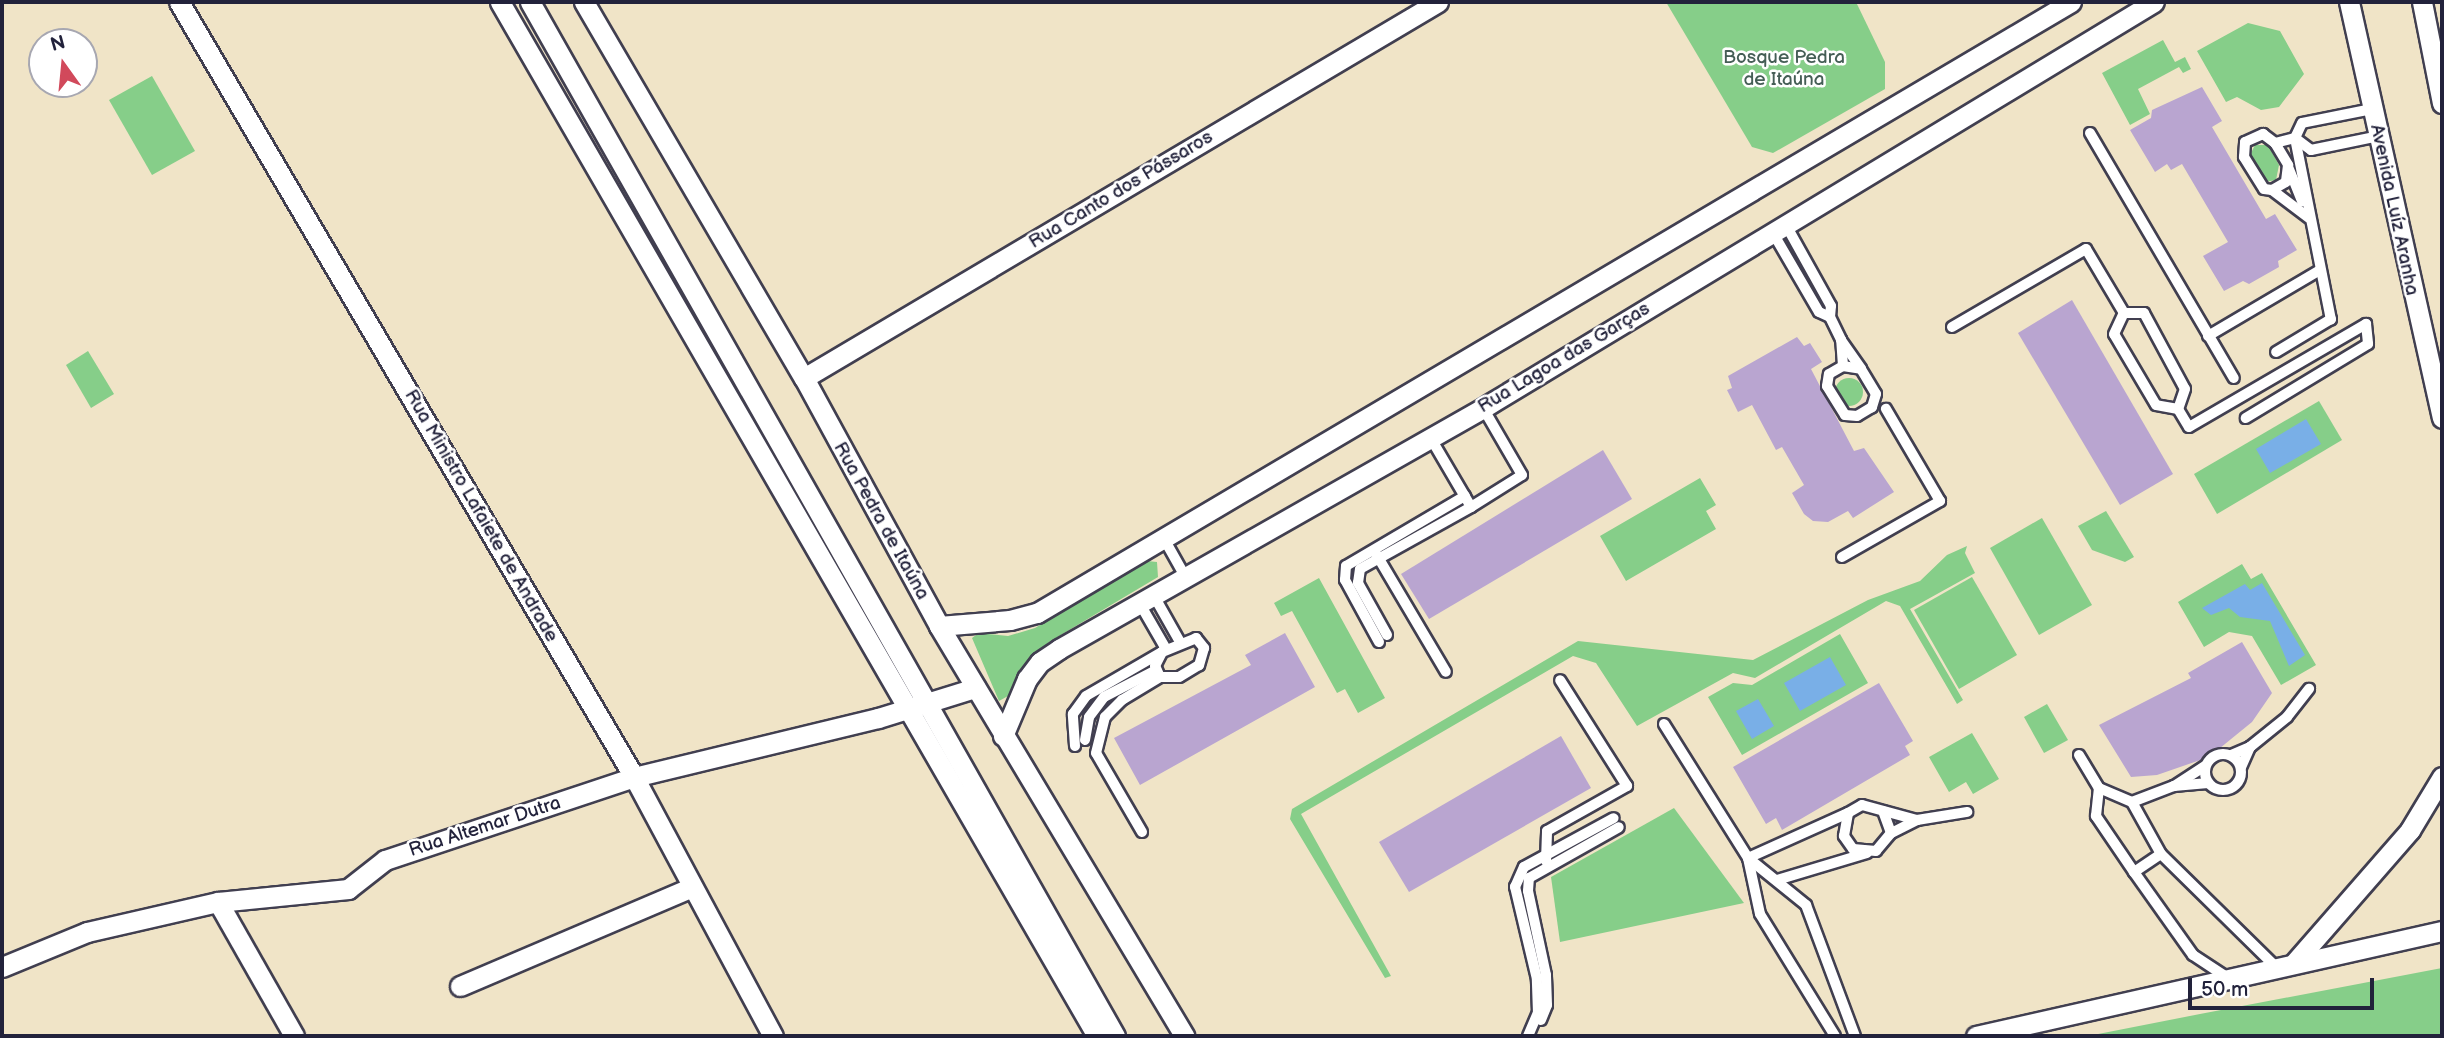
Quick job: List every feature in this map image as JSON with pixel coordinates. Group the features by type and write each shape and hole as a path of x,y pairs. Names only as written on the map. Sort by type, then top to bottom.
{"street":[{"name":"Rua Ministro Lafaiete de Andrade","path":"179,2 634,777 773,1036"},
{"path":"500,2 916,706 1115,1036"},
{"path":"530,2 1097,1036"},
{"name":"Rua Pedra de Itaúna","path":"584,2 804,378 939,626 1184,1036"},
{"name":"Rua Canto dos Pássaros","path":"804,378 1438,2"},
{"path":"939,626 1025,618 2071,2"},
{"name":"Avenida Luíz Aranha","path":"2349,2 2442,418"},
{"path":"2422,2 2442,103"},
{"name":"Rua Lagoa das Garças","path":"1003,736 1027,679 1040,662 1483,408 1779,229 2141,4"},
{"name":"Rua Altemar Dutra","path":"2,967 87,932 218,902 348,889 385,860 634,777 916,706 975,688"},
{"path":"2285,965 2410,830 2442,777"},
{"path":"460,986 692,887"},
{"path":"218,902 294,1036"},
{"path":"1976,1036 2442,931"}],"lane":[{"path":"2276,352 2331,319 2295,138 2302,123 2372,108"},
{"path":"2090,133 2234,379"},
{"path":"2263,134 2275,143 2288,165 2310,221 2272,190 2264,189 2243,148 2245,142 2263,134"},
{"path":"2295,138 2311,150 2379,136"},
{"path":"2275,143 2295,138"},
{"path":"2272,190 2286,182 2288,165"},
{"path":"1779,229 1819,312 1830,317"},
{"path":"1779,229 1831,306 1830,317 1841,340 1886,409 1940,501 1842,557"},
{"path":"1952,327 2086,249 2124,313"},
{"path":"2208,335 2320,270"},
{"path":"2124,313 2114,334 2156,405 2178,408"},
{"path":"2124,313 2144,313 2185,389 2178,408"},
{"path":"2178,408 2189,427 2366,324 2368,344 2246,418"},
{"path":"1841,340 1843,366"},
{"path":"1861,369 1843,366 1829,374 1827,386 1845,415 1857,416 1872,407 1886,409"},
{"path":"1872,407 1876,394"},
{"path":"1383,638 1345,580 1346,566 1471,507 1522,475 1483,408"},
{"path":"1430,437 1471,507"},
{"path":"1376,552 1465,496"},
{"path":"1163,537 1186,578"},
{"path":"1376,552 1446,672"},
{"path":"1147,600 1180,642"},
{"path":"1142,832 1096,752 1105,718 1122,700 1158,674 1164,651 1147,600"},
{"path":"1075,746 1073,714 1086,695 1180,642 1202,641 1204,658 1179,677 1158,674 1104,697 1089,716 1085,740"},
{"path":"1546,869 1547,831 1627,786 1560,680"},
{"path":"2132,802 2174,786 2205,766 2213,756 2231,755 2250,747 2287,717 2309,689"},
{"path":"1664,724 1748,858 1760,914 1835,1036"},
{"path":"2174,786 2208,783 2218,790 2229,789 2238,782 2250,747"},
{"path":"2079,755 2099,788 2132,802 2161,853 2285,965"},
{"path":"2231,755 2241,767"},
{"path":"2205,766 2208,783"},
{"path":"2099,788 2096,816 2134,872 2193,955 2229,979"},
{"path":"1748,858 1862,805 1917,820"},
{"path":"1883,811 1891,833"},
{"path":"1777,880 1883,847 1891,833 1917,820 1967,812"},
{"path":"1848,813 1843,828 1847,843 1868,853"},
{"path":"1528,1036 1538,1013 1537,979 1515,887 1524,867 1616,823 1530,878 1528,891 1546,975 1547,1005 1533,1036"},
{"path":"2134,872 2161,853"},
{"path":"1748,858 1806,905 1855,1036"}],"green space":[{"name":"Bosque Pedra de Itaúna","path":"1666,2 1856,2 1885,62 1885,89 1773,153 1752,147"},
{"path":"2248,23 2280,31 2304,74 2279,107 2261,110 2237,97 2226,102 2197,51"},
{"path":"2163,40 2175,62 2185,57 2191,69 2183,73 2179,67 2138,89 2150,114 2130,125 2102,73"},
{"path":"152,76 195,151 152,175 109,100"},
{"path":"2255,145 2268,145 2279,165 2276,180 2265,182 2249,157"},
{"path":"88,351 114,394 91,408 66,365"},
{"path":"1849,378 1859,382 1863,392 1859,402 1849,406 1839,402 1835,392 1839,382"},
{"path":"2319,401 2342,440 2217,514 2194,474"},
{"path":"1700,478 1716,505 1706,511 1716,529 1626,581 1600,536"},
{"path":"2106,511 2134,557 2125,562 2092,550 2078,526"},
{"path":"2042,518 2092,605 2039,635 1990,548"},
{"path":"1967,546 1965,553 1975,573 1910,609 1963,700 1957,704 1900,606 1886,601 1755,678 1733,673 1637,726 1596,663 1573,656 1301,814 1391,976 1385,978 1290,819 1292,809 1578,641 1753,660 1868,600 1920,581 1947,555"},
{"path":"1147,561 1157,562 1158,577 1049,642 1008,696 999,701 972,638 979,633 1008,636 1035,628"},
{"path":"2242,564 2251,579 2262,573 2316,665 2281,685 2252,636 2229,632 2204,647 2178,602"},
{"path":"1972,577 2017,655 1959,689 1914,610"},
{"path":"1319,578 1385,698 1358,713 1345,689 1337,693 1292,611 1281,616 1274,603"},
{"path":"1840,634 1868,683 1742,755 1708,697 1733,683 1752,685"},
{"path":"2047,704 2068,740 2044,753 2024,717"},
{"path":"1972,733 1999,779 1973,794 1966,782 1949,792 1929,757"},
{"path":"1674,808 1744,903 1560,942 1551,877"},
{"path":"2442,968 2442,1036 2088,1036 2200,1014"}],"water":[{"path":"2306,419 2321,444 2270,473 2256,449"},
{"path":"2262,583 2305,655 2289,666 2270,621 2240,617 2229,608 2211,615 2202,608 2245,584 2250,590"},
{"path":"1830,657 1846,685 1800,711 1784,683"},
{"path":"1758,699 1774,726 1752,739 1736,711"}],"building":[{"path":"2202,87 2222,121 2212,127 2266,219 2275,214 2297,250 2278,261 2279,267 2249,284 2243,281 2224,291 2203,256 2228,242 2182,164 2171,170 2167,164 2155,172 2130,130 2151,118 2152,110"},
{"path":"2072,300 2173,474 2120,505 2018,333"},
{"path":"1797,337 1804,346 1810,343 1822,362 1811,369 1854,451 1864,448 1894,492 1853,518 1848,511 1828,522 1813,521 1804,514 1792,493 1804,485 1782,447 1776,450 1752,405 1738,412 1727,390 1732,388 1728,376"},
{"path":"1603,450 1632,499 1429,619 1401,574"},
{"path":"1285,633 1315,687 1140,785 1114,738 1251,665 1245,655"},
{"path":"2242,642 2272,693 2252,722 2209,757 2157,775 2131,777 2099,725 2191,678 2188,673"},
{"path":"1879,683 1913,741 1905,746 1910,755 1782,830 1776,818 1766,824 1733,767"},
{"path":"1561,736 1591,788 1409,892 1379,842"}]}
